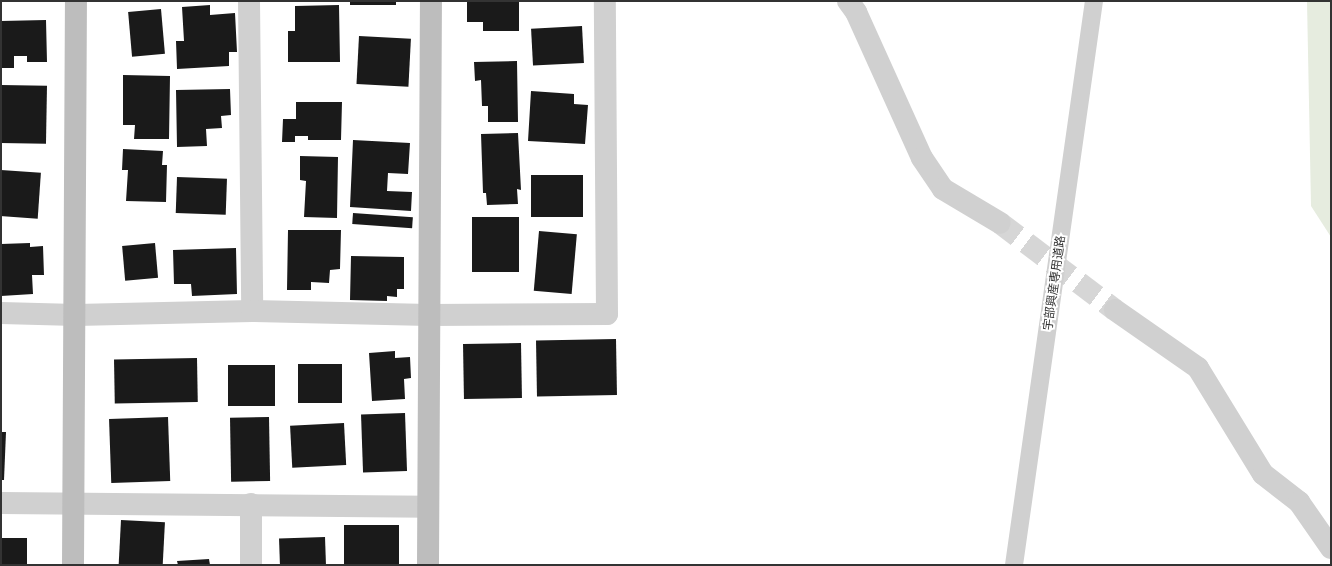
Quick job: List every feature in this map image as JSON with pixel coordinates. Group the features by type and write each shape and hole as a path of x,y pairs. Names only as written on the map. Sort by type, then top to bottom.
{"street":[{"path":"73,565 76,315 76,1"},
{"path":"249,1 252,310"},
{"path":"428,565 431,1"},
{"path":"1,313 76,315 252,310 429,315 607,314 606,1"},
{"path":"848,1 856,12 922,158 943,189 1000,223"},
{"path":"1115,310 1198,368 1263,474 1299,502 1331,548"},
{"path":"1,502 428,507"},
{"path":"250,565 251,504"}],"lane":[{"name":"宇部興産専用道路","path":"1014,565 1094,1"}],"shaded area":[{"path":"1307,1 1331,1 1331,237 1311,206"}],"building":[{"path":"350,1 396,1 396,5 350,5"},
{"path":"467,1 519,1 519,31 483,31 483,22 467,22"},
{"path":"210,5 210,15 235,13 237,52 229,52 229,66 177,69 176,41 184,41 182,7"},
{"path":"339,5 340,62 288,62 288,31 295,31 295,6"},
{"path":"161,9 165,54 132,57 128,12"},
{"path":"46,20 47,62 27,62 27,56 14,56 14,68 1,68 1,21"},
{"path":"582,26 584,63 533,66 531,29"},
{"path":"359,36 411,39 408,87 356,84"},
{"path":"517,61 518,122 488,122 488,106 482,106 481,80 475,81 474,62"},
{"path":"123,75 170,76 169,139 134,139 135,125 123,125"},
{"path":"1,85 47,86 46,144 1,143"},
{"path":"230,89 231,115 221,116 222,128 206,129 207,146 177,147 176,90"},
{"path":"531,91 574,94 574,104 588,105 585,144 528,141"},
{"path":"296,102 342,102 341,140 308,140 308,136 295,136 295,142 282,142 283,119 296,119"},
{"path":"518,133 521,190 517,189 518,204 487,205 486,193 483,193 481,134"},
{"path":"353,140 410,143 408,174 388,173 387,191 412,192 411,211 350,207"},
{"path":"123,149 163,151 162,165 167,165 166,202 126,201 128,170 122,170"},
{"path":"300,156 338,157 337,218 304,217 306,181 300,180"},
{"path":"1,170 41,173 38,219 1,216"},
{"path":"531,175 583,175 583,217 531,217"},
{"path":"177,177 227,179 226,215 176,213"},
{"path":"353,213 413,217 412,228 352,224"},
{"path":"472,217 519,217 519,272 472,272"},
{"path":"288,230 341,230 340,269 330,270 329,283 311,282 311,290 287,290"},
{"path":"539,231 577,234 572,294 534,291"},
{"path":"30,243 30,247 43,246 44,275 32,275 33,294 1,296 1,244"},
{"path":"155,243 158,278 125,281 122,246"},
{"path":"236,248 237,294 192,296 191,284 174,284 173,250"},
{"path":"351,256 404,257 404,289 397,289 397,297 387,296 387,301 350,300"},
{"path":"616,339 617,395 537,396 536,340"},
{"path":"521,343 522,398 464,399 463,344"},
{"path":"395,351 395,358 410,357 411,378 404,379 405,399 372,401 369,353"},
{"path":"197,358 198,402 115,403 114,359"},
{"path":"298,364 342,364 342,403 298,403"},
{"path":"228,365 275,365 275,406 228,406"},
{"path":"405,413 407,471 363,473 361,415"},
{"path":"168,417 170,481 111,483 109,419"},
{"path":"269,417 270,481 231,482 230,418"},
{"path":"344,423 346,465 292,468 290,426"},
{"path":"1,432 6,432 4,480 1,480"},
{"path":"121,520 165,522 163,565 119,565"},
{"path":"344,525 399,525 399,565 344,565"},
{"path":"325,537 326,565 280,565 279,539"},
{"path":"1,538 27,538 27,565 1,565"},
{"path":"209,559 210,565 178,565 177,561"}],"tunnel":[{"path":"1000,223 1115,310"}]}
